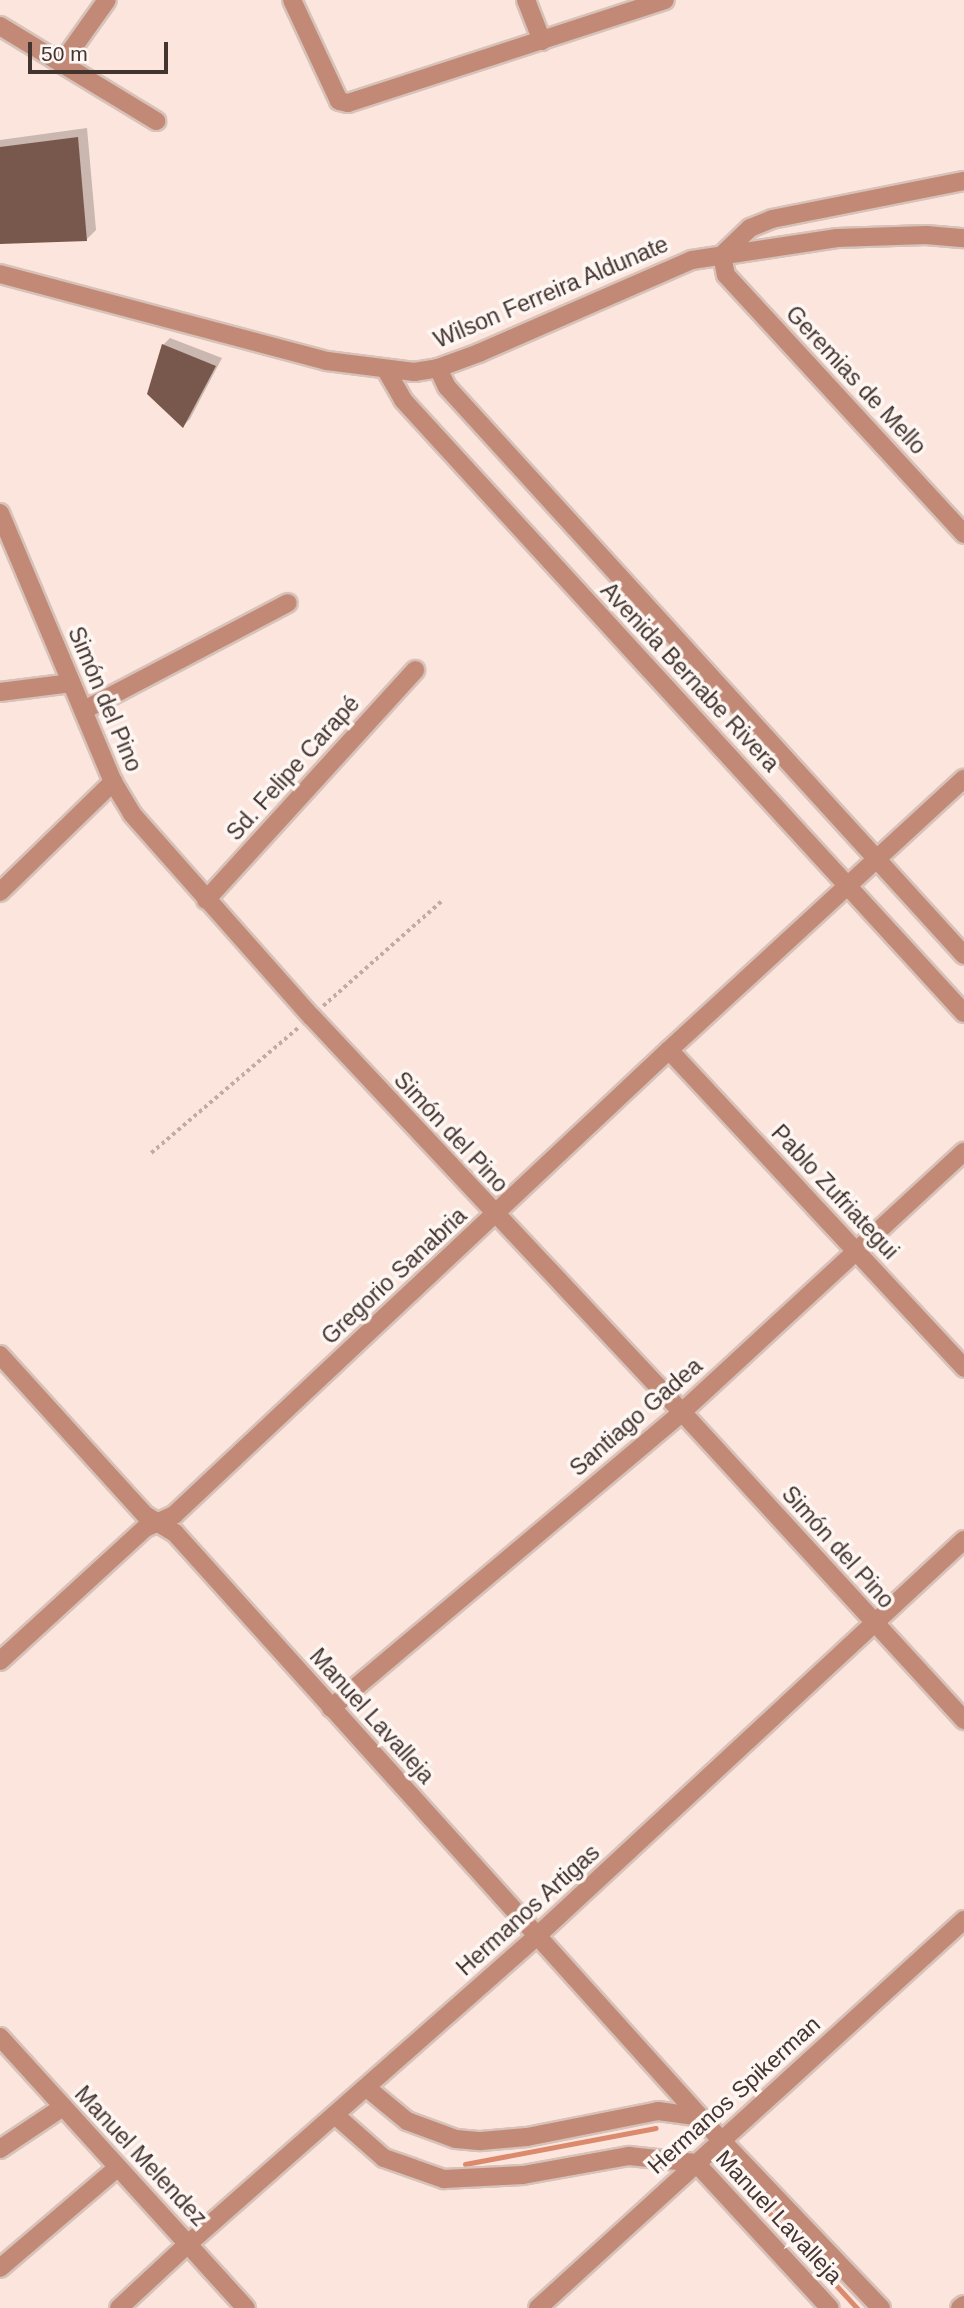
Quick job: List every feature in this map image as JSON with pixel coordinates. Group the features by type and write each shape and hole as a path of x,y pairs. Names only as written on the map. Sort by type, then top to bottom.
{"street":[{"path":"62,63 107,0"},
{"path":"292,0 339,101 348,103 665,0"},
{"path":"526,0 542,41"},
{"path":"0,26 156,121"},
{"path":"722,255 750,228 772,219 964,181"},
{"name":"Wilson Ferreira Aldunate","path":"0,274 327,361 414,372 438,368 479,353 692,260 837,238 926,235 964,238"},
{"name":"Geremias de Mello","path":"722,255 726,275 964,534"},
{"name":"Avenida Bernabe Rivera","path":"438,368 447,387 964,955"},
{"name":"Avenida Bernabe Rivera","path":"386,370 403,400 964,1013"},
{"name":"Simón del Pino","path":"0,513 113,782 132,814 206,900 495,1216 682,1412 964,1720"},
{"path":"84,710 289,603"},
{"name":"Sd. Felipe Carapé","path":"206,900 415,670"},
{"path":"0,692 71,684"},
{"name":"Gregorio Sanabria","path":"0,1661 145,1528 174,1515 495,1216 669,1049 964,779"},
{"path":"0,892 113,782"},
{"name":"Pablo Zufriategui","path":"669,1049 964,1368"},
{"name":"Santiago Gadea","path":"331,1708 682,1412 964,1152"},
{"name":"Manuel Lavalleja","path":"0,1355 145,1516 175,1533 721,2140 881,2308"},
{"name":"Hermanos Artigas","path":"119,2308 188,2243 538,1935 964,1540"},
{"name":"Hermanos Spikerman","path":"538,2308 964,1920"},
{"name":"Manuel Melendez","path":"0,2037 247,2308"},
{"path":"367,2088 407,2121 435,2133 481,2141 527,2137 658,2111 701,2117"},
{"path":"0,2150 63,2107"},
{"name":"Manuel Lavalleja","path":"335,2115 384,2158 444,2179 523,2175 629,2156 696,2163 830,2308"},
{"path":"0,2268 117,2168"}],"building":[{"path":"78,137 87,241 0,244 0,147"},
{"path":"162,344 216,366 183,428 147,394"}],"waterway":[{"path":"465,2164 656,2128"},
{"path":"730,2170 857,2308"}]}
